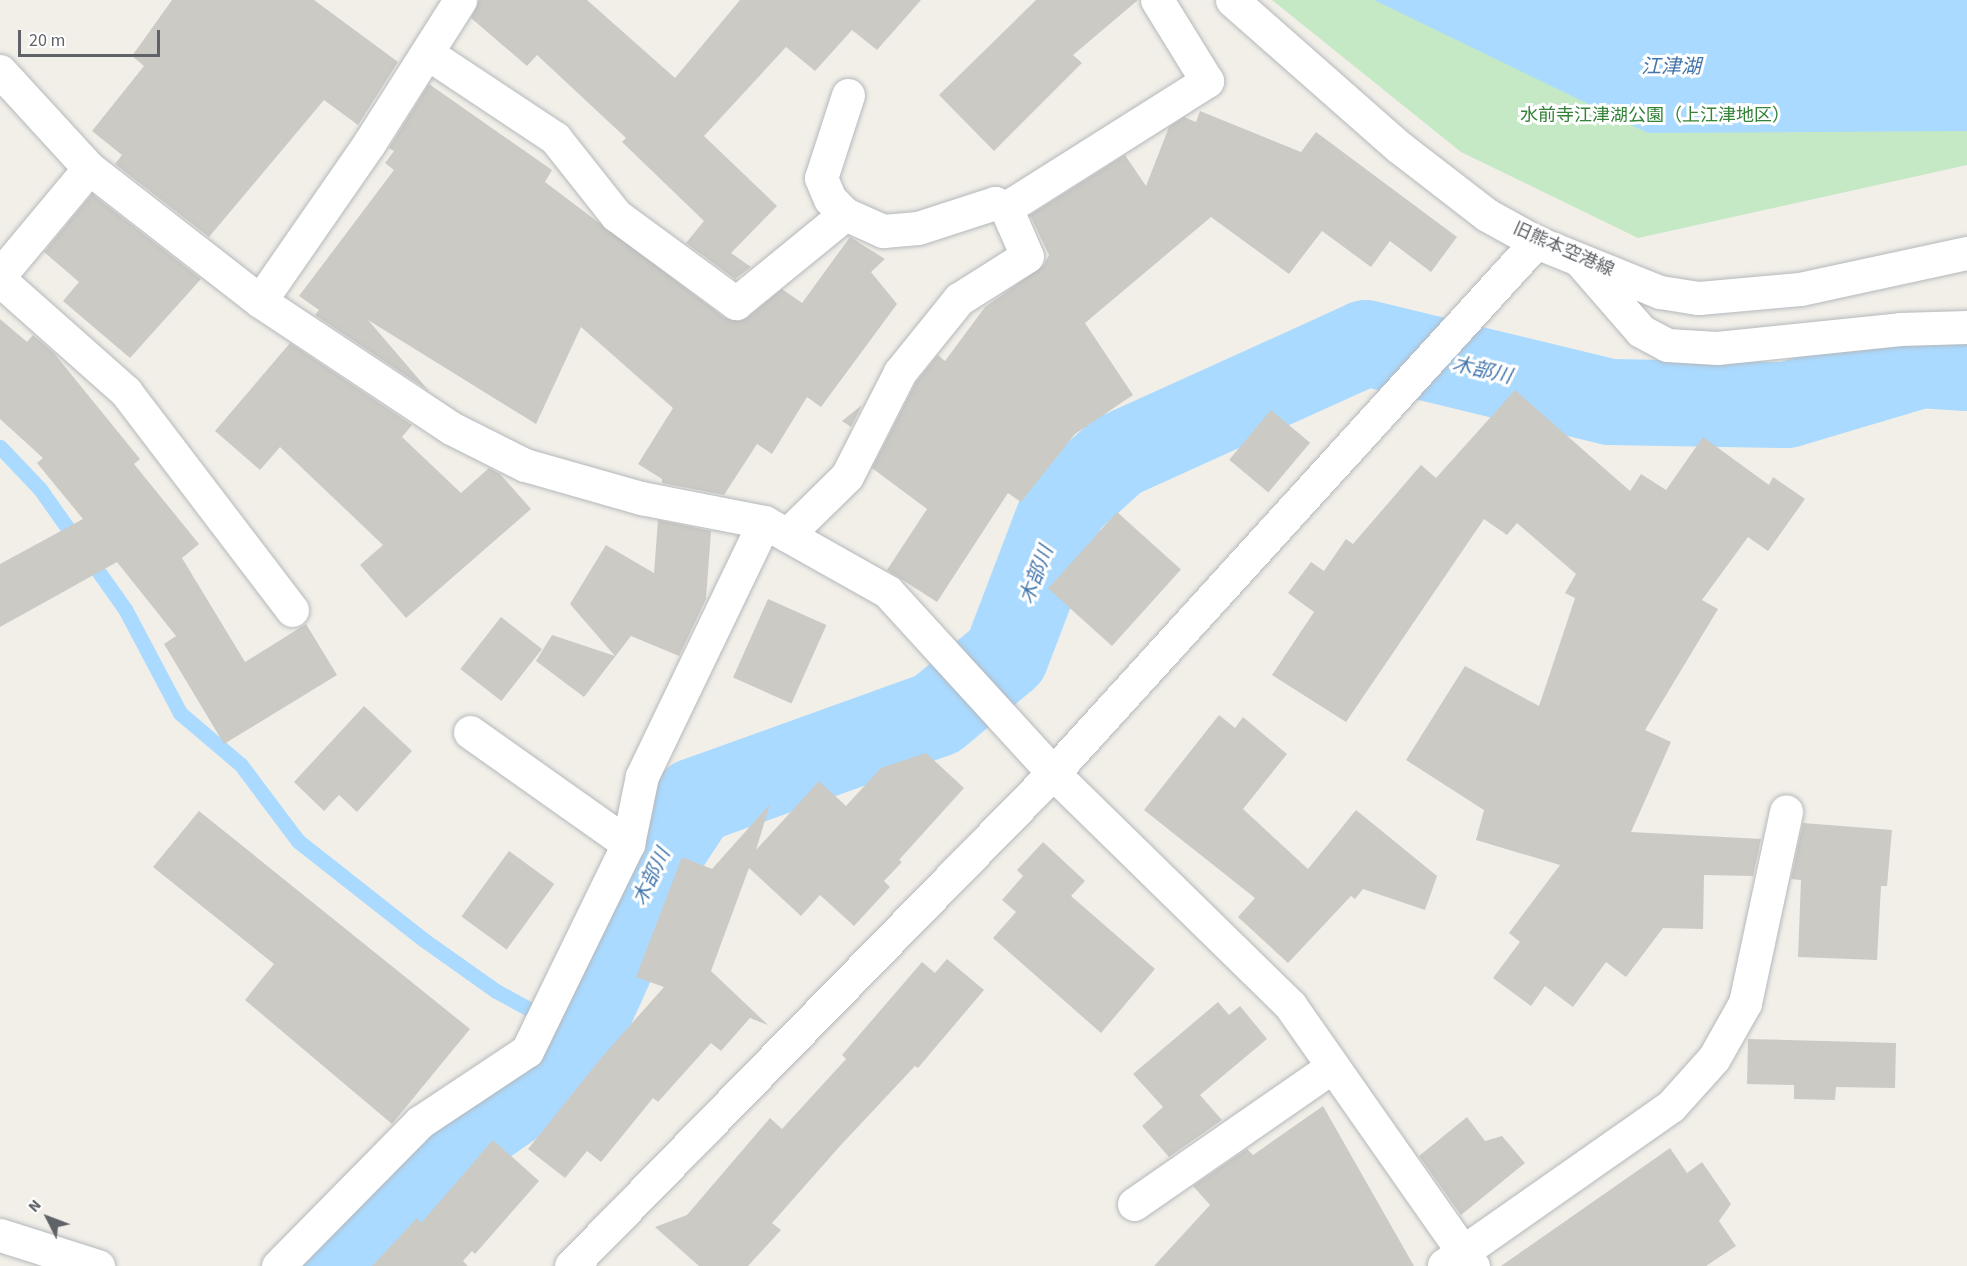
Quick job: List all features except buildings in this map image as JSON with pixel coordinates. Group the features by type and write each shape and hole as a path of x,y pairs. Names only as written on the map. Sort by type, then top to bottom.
{"street":[{"path":"260,301 427,53 460,0"},
{"path":"1006,208 1207,81 1157,0"},
{"name":"旧熊本空港線","path":"1232,0 1399,147 1487,214 1536,242 1660,292 1699,297 1800,289 1967,253"},
{"path":"427,53 555,138 616,215 736,303 845,214"},
{"path":"0,71 89,168 260,301 451,428 525,465 640,498 775,529 888,592 1053,773 1290,1005 1459,1262 1671,1107 1714,1058 1745,1003 1786,811"},
{"path":"278,1266 420,1122 527,1052 628,844 642,776 775,529 847,476 900,372 959,299 1027,256 1006,208 995,203 918,228 883,231 845,214 830,199 821,178 848,95"},
{"path":"0,275 89,168"},
{"path":"571,1266 1053,773 1536,242"},
{"path":"1578,258 1641,332 1667,345 1717,348 1900,329 1967,327"},
{"path":"0,280 126,392 292,610"},
{"path":"470,732 628,844"},
{"path":"1134,1204 1332,1067"},
{"path":"0,1235 77,1263"}],"green space":[{"name":"水前寺江津湖公園（上江津地区）","path":"1272,0 1967,0 1967,165 1638,238 1461,152"}],"water":[{"name":"江津湖","path":"1374,0 1967,0 1967,131 1648,133"}],"waterway":[{"name":"木部川","path":"336,1266 465,1136 565,1066 664,848 695,801 937,714 1006,656 1064,504 1117,456 1366,343 1610,402 1787,405 1921,365 1967,368"},
{"path":"0,447 40,489 125,609 180,713 241,765 298,841 424,940 496,991 579,1036"}]}
